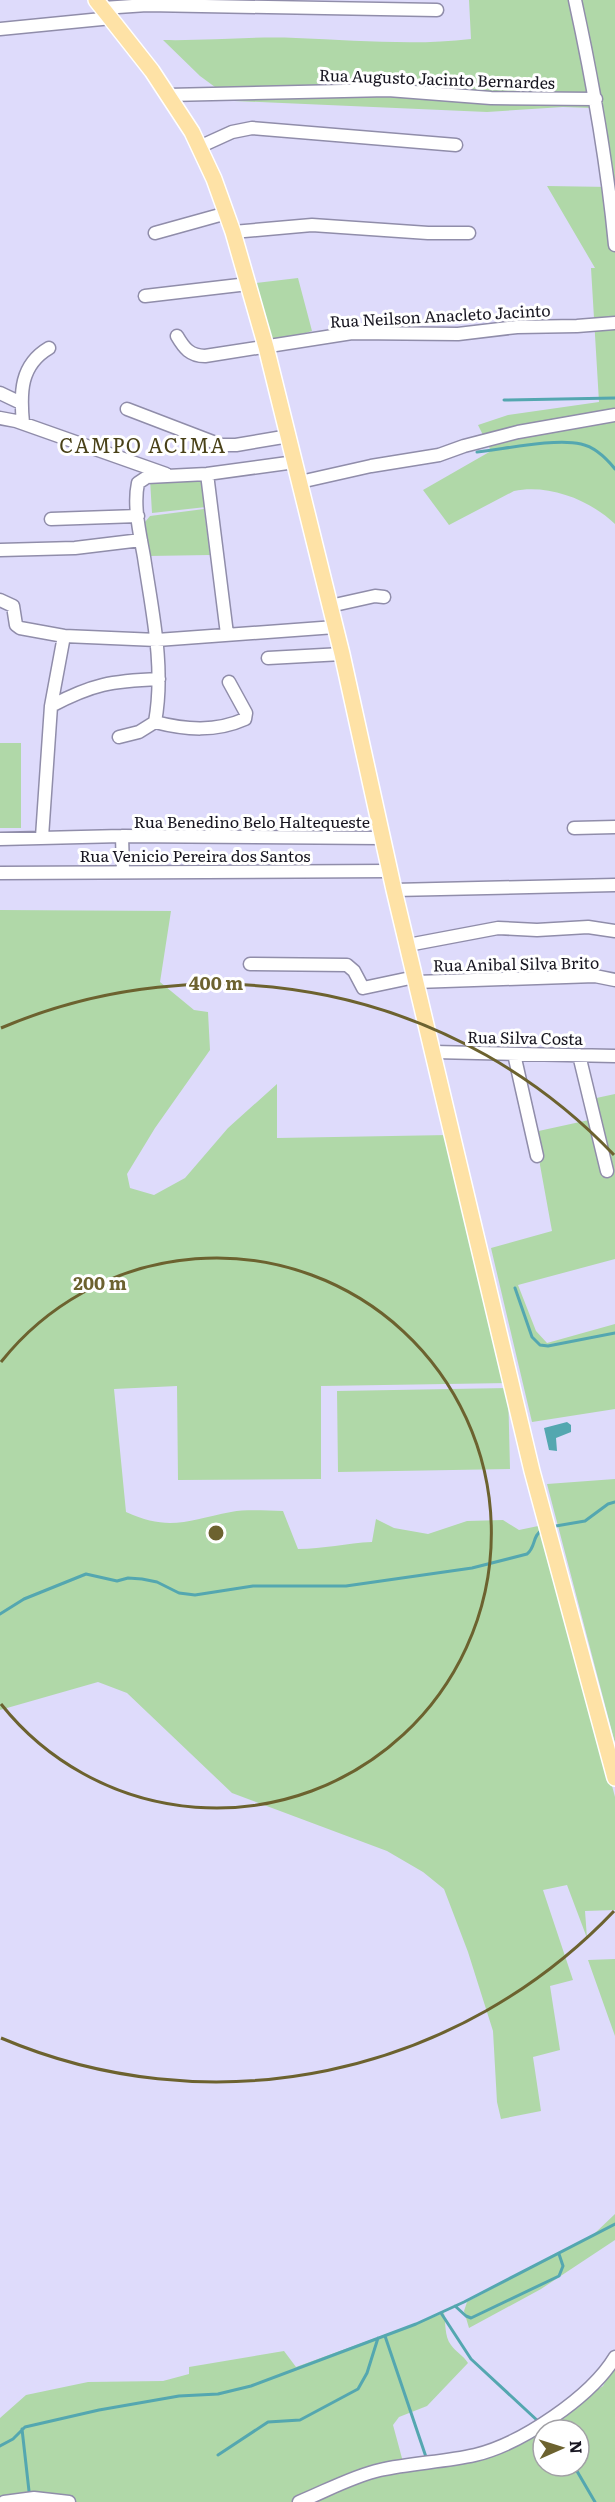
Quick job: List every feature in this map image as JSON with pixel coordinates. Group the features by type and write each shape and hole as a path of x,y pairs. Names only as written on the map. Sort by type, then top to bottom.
{"main road":[{"path":"104,9 168,95 200,147 233,232 289,436 342,654 394,890 531,1471 615,1778"}],"street":[{"path":"575,0 606,157 615,245"},
{"path":"0,29 104,9 147,5 437,10"},
{"name":"Rua Augusto Jacinto Bernardes","path":"168,95 377,90 501,98 596,99"},
{"path":"200,147 232,132 252,128 456,145"},
{"path":"155,232 227,213"},
{"path":"233,232 312,225 428,233 469,233"},
{"path":"145,296 248,284"},
{"name":"Rua Neilson Anacleto Jacinto","path":"177,336 183,346 196,356 352,333 458,334 517,327 615,323"},
{"path":"23,423 22,385 29,365 49,348"},
{"path":"0,393 21,404"},
{"path":"127,409 221,445 236,445 289,436"},
{"path":"300,482 371,466 439,455 518,432 615,415"},
{"path":"0,418 23,423 170,476"},
{"path":"155,722 159,680 157,640 138,516 138,483 147,477 207,474 295,462"},
{"path":"207,474 226,634"},
{"path":"51,519 138,516"},
{"path":"0,550 75,548 141,540"},
{"path":"330,606 375,596 384,597"},
{"path":"0,600 13,606 16,625 20,628 64,636 157,640 335,627"},
{"path":"42,837 51,706 64,636"},
{"path":"267,658 342,654"},
{"path":"51,706 92,686 133,680 159,680"},
{"path":"119,737 139,732 155,722 205,729 245,719 246,713 229,682"},
{"path":"574,828 615,827"},
{"name":"Rua Benedino Belo Haltequeste","path":"0,839 123,836 382,838"},
{"name":"Rua Benedino Belo Haltequeste","path":"123,836 123,871"},
{"name":"Rua Venicio Pereira dos Santos","path":"0,873 390,871"},
{"path":"394,890 615,885"},
{"path":"408,945 498,928 537,930 588,927 615,931"},
{"name":"Rua Anibal Silva Brito","path":"250,964 347,965 354,971 363,988 416,980 595,976 615,981"},
{"name":"Rua Silva Costa","path":"434,1052 615,1056"},
{"path":"514,1054 537,1156"},
{"path":"579,1055 607,1171"},
{"path":"299,2502 380,2470 459,2458 495,2449 577,2400 603,2375 615,2357"},
{"path":"4,2502 34,2498 69,2502"}],"shaded area":[{"path":"469,0 615,0 615,524 605,515 581,501 555,492 527,489 514,491 449,525 423,490 491,451 478,425 508,415 599,402 591,268 595,268 547,186 611,187 591,108 563,107 487,112 234,101 200,76 163,40 279,38 406,42 471,39"},
{"path":"298,278 312,331 273,343 256,283"},
{"path":"201,475 206,507 152,513 150,479"},
{"path":"204,509 210,555 149,556 145,522 150,516"},
{"path":"0,743 21,743 21,828 0,828"},
{"path":"0,910 171,911 160,982 194,1010 208,1012 210,1050 155,1128 127,1174 130,1188 154,1195 185,1178 228,1128 277,1084 277,1138 449,1135 509,1383 321,1386 321,1479 178,1480 177,1386 114,1389 126,1512 141,1518 167,1523 191,1521 237,1511 283,1511 298,1549 372,1542 376,1519 394,1528 428,1534 467,1521 503,1520 519,1530 543,1525 615,1797 615,1910 585,1911 587,1938 567,1885 543,1890 573,1980 550,1986 560,2050 533,2057 541,2111 501,2119 497,2102 493,2031 468,1952 444,1889 423,1872 387,1851 232,1793 127,1693 98,1682 0,1710"},
{"path":"615,1094 615,1259 518,1285 536,1331 547,1343 615,1324 615,1409 532,1422 491,1248 552,1231 534,1132 589,1120 587,1100"},
{"path":"508,1388 510,1469 338,1472 337,1391"},
{"path":"567,1422 571,1425 571,1432 556,1438 557,1451 549,1450 544,1428"},
{"path":"615,1479 615,1743 547,1484"},
{"path":"615,1959 615,2036 588,1960"},
{"path":"615,2214 615,2240 541,2289 469,2328 464,2311 467,2302 593,2235"},
{"path":"444,2313 449,2341 468,2363 427,2406 399,2417 393,2425 403,2462 481,2453 531,2425 531,2478 591,2478 591,2418 543,2418 584,2385 592,2393 603,2386 615,2363 615,2502 0,2502 0,2418 26,2395 88,2382 163,2381 189,2374 189,2367 284,2351 296,2367"}],"waterway":[{"path":"504,400 615,398"},
{"path":"477,452 570,442 591,448 615,469"},
{"path":"515,1288 532,1337 540,1345 548,1346 615,1333"},
{"path":"550,1527 585,1521 608,1504 615,1502"},
{"path":"0,1614 24,1599 86,1574 117,1581 128,1578 142,1579 157,1582 179,1593 195,1595 253,1586 346,1586 472,1568 527,1554 542,1530"},
{"path":"0,2446 13,2439 25,2427 99,2410 179,2396 218,2394 251,2386 416,2324 464,2302 615,2224"},
{"path":"455,2306 471,2318 559,2276 563,2266 559,2254"},
{"path":"441,2313 471,2359 535,2418"},
{"path":"385,2336 426,2457"},
{"path":"218,2455 268,2422 300,2420 358,2389 367,2373 378,2338"},
{"path":"22,2429 29,2491"},
{"path":"581,2478 595,2502"}],"district":[{"name":"CAMPO ACIMA","path":"143,444"}]}
